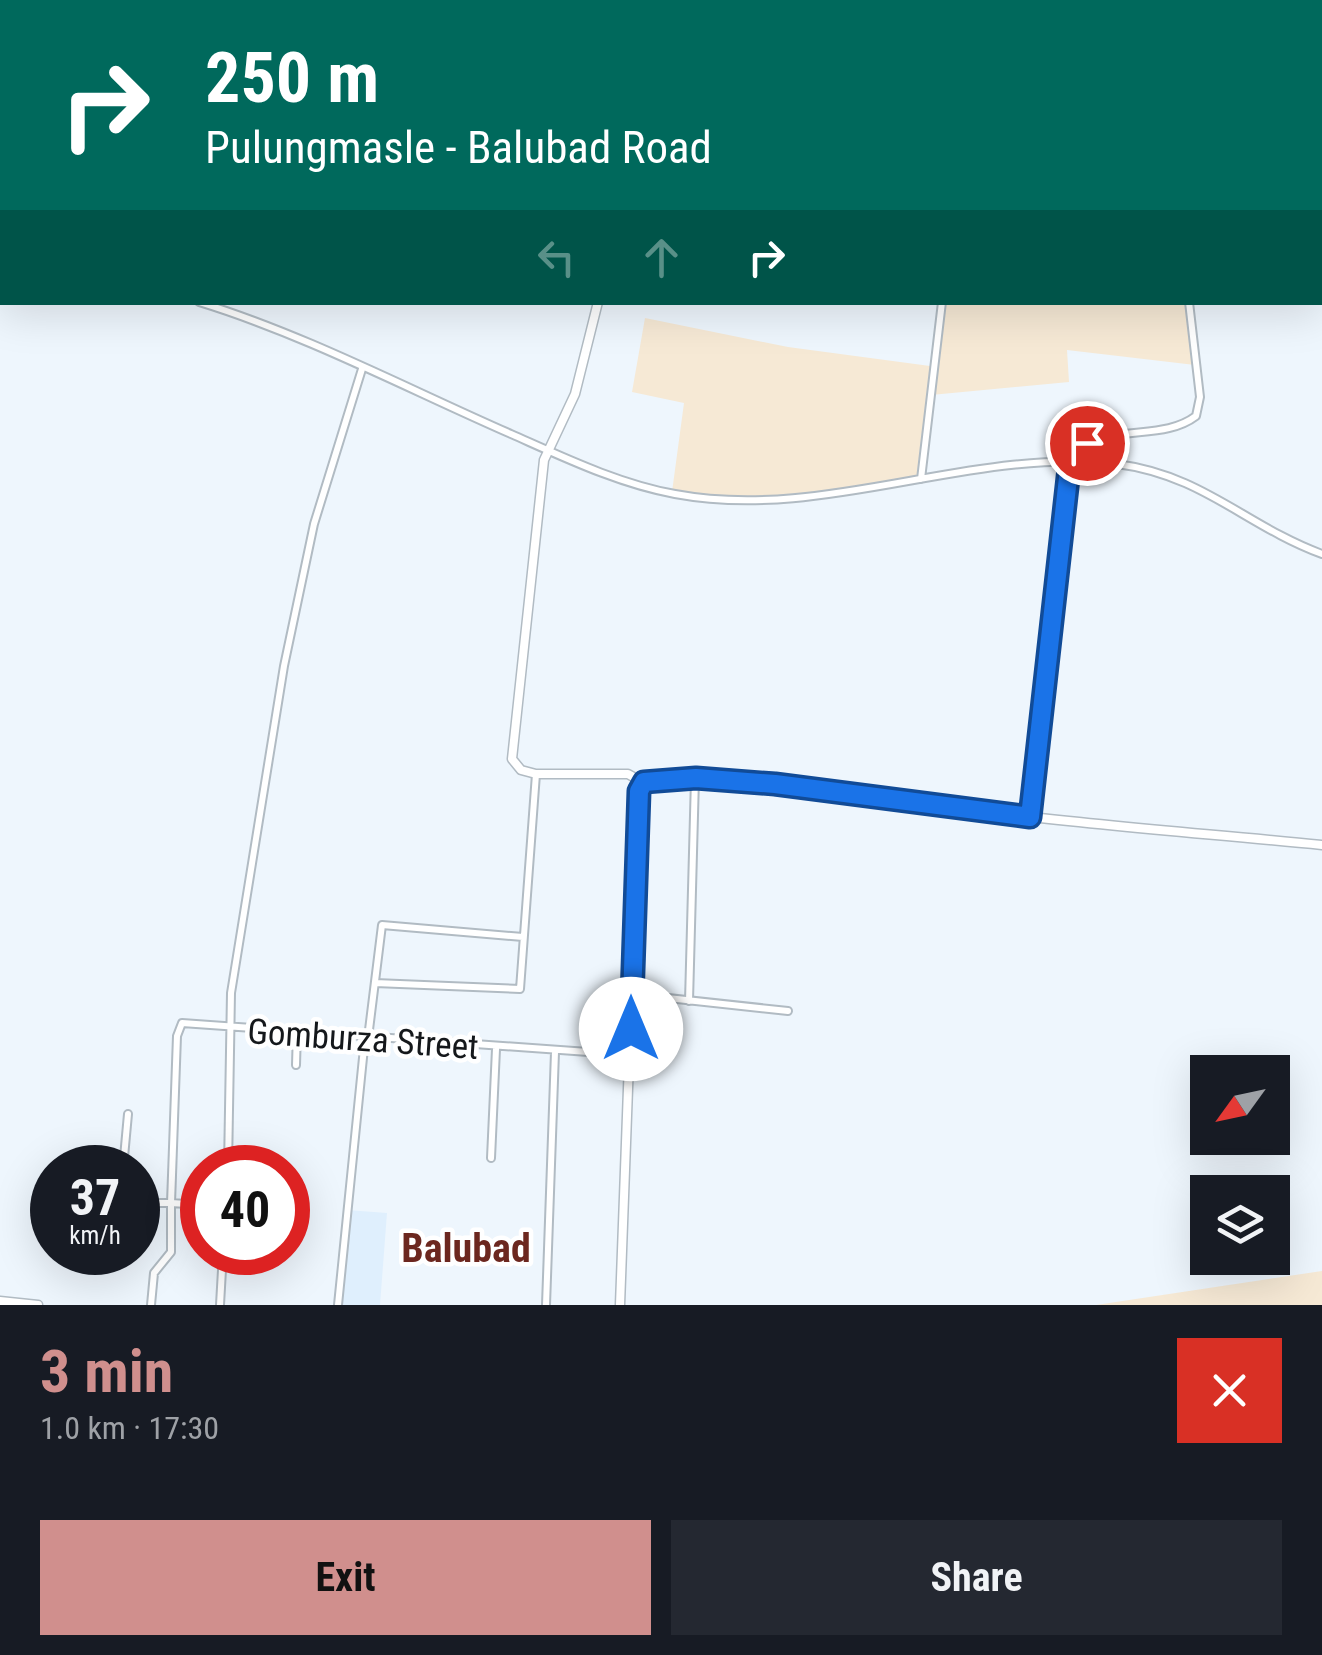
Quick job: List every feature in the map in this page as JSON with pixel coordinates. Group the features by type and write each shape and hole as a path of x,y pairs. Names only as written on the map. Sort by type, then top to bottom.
{"street":[{"path":"208,305 240,315 546,450 673,494 704,497 857,492 921,479 1071,460 1121,465 1184,480 1239,508 1268,532 1322,554"},
{"path":"597,305 575,394 546,450 511,744 512,759 521,770 536,774 628,774 644,782 696,778 775,784 1030,817 1322,845"},
{"path":"921,479 942,305"},
{"path":"1030,817 1071,460 1087,443 1168,428 1196,416 1200,397 1188,305"},
{"path":"151,1305 154,1273 171,1252 177,1036 182,1024 232,1026 231,994 284,666 314,524 362,368"},
{"path":"374,983 520,989 536,774"},
{"path":"689,1000 696,778"},
{"path":"620,1305 638,809 644,782"},
{"path":"338,1305 382,925 523,937"},
{"path":"631,994 788,1011"},
{"name":"Gomburza Street","path":"229,1145 232,1026 496,1049 632,1056"},
{"path":"296,1065 297,1031"},
{"path":"491,1158 496,1049"},
{"path":"546,1305 554,1052"},
{"path":"126,1145 128,1114"},
{"path":"160,1203 180,1204"},
{"path":"220,1305 222,1275"},
{"path":"0,1300 38,1305"}],"shaded area":[{"path":"943,305 1185,305 1195,365 1067,350 1069,382 931,395"},
{"path":"645,318 788,347 930,366 916,482 738,499 672,492 684,403 632,392"},
{"path":"347,1210 387,1213 380,1305 339,1305"},
{"path":"1322,1271 1322,1305 1096,1305"}],"district":[{"name":"Balubad","path":"466,1248"}],"route":[{"path":"631,1029 632,900 639,791 644,782 654,778 696,778 775,784 1030,817 1070,460 1087,443"}]}
